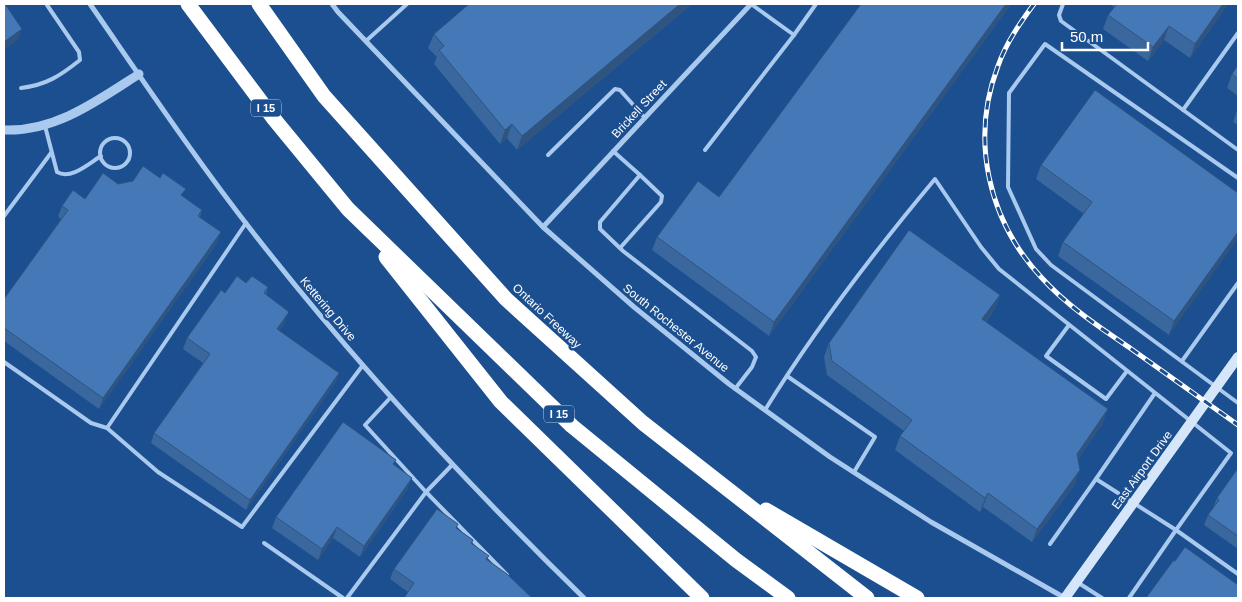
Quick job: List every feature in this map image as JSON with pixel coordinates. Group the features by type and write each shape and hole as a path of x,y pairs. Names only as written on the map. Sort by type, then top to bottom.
{"highway":[{"name":"I 15","path":"188,4 274,119 348,209 572,426 736,560 788,598"},
{"name":"Ontario Freeway","path":"259,4 324,96 506,299 643,423 867,598"},
{"path":"348,209 501,402 702,598"},
{"path":"713,478 918,598"}],"main road":[{"name":"East Airport Drive","path":"1065,598 1238,357"}],"street":[{"name":"Kettering Drive","path":"90,4 205,169 306,298 452,465 584,598"},
{"name":"South Rochester Avenue","path":"332,4 543,227 634,307 735,389 854,472 931,522 1065,598"},
{"name":"Brickell Street","path":"543,227 751,4"},
{"path":"4,130 22,131 45,126 81,110 139,74"}],"lane":[{"path":"20,88 39,86 61,75 80,60 79,52 47,4"},
{"path":"366,41 407,4"},
{"path":"751,4 794,34"},
{"path":"705,150 816,4"},
{"path":"1063,4 1059,15 1061,21 1238,150"},
{"path":"1183,110 1238,33"},
{"path":"1238,178 1045,44 1009,92 1008,187 1036,249 1051,265 1238,404"},
{"path":"548,155 615,89 620,90 645,118"},
{"path":"45,126 56,172 62,175 70,175 101,156 103,146 110,140 120,139 130,149 127,163 118,168 105,164 101,156"},
{"path":"614,151 662,196 661,202 620,248"},
{"path":"4,216 51,153"},
{"path":"640,175 600,222 600,230 620,248 752,351 756,356 752,367 735,389"},
{"path":"765,410 786,376 890,232 935,179 981,247 999,269 1231,453 1129,598"},
{"path":"106,428 246,223"},
{"path":"1182,361 1238,283"},
{"path":"1069,325 1046,356 1106,400 1127,371"},
{"path":"4,362 91,423 106,428 158,472 242,527 363,365"},
{"path":"786,376 875,437 854,472"},
{"path":"1050,544 1155,393"},
{"path":"391,397 365,425 426,492 509,577"},
{"path":"264,543 345,598 426,492 452,465"},
{"path":"1096,479 1176,530 1238,574"},
{"path":"1077,582 1102,598"}],"building":[{"path":"4,4 22,29 4,42"},
{"path":"469,4 680,4 522,136 512,124 505,130 439,50 444,46 434,34"},
{"path":"861,4 1006,4 774,322 657,237 698,181 719,197"},
{"path":"1117,4 1223,4 1195,44 1169,26 1153,47 1108,15"},
{"path":"1238,65 1238,79 1232,74"},
{"path":"1095,90 1238,193 1238,232 1174,321 1063,242 1092,202 1041,165"},
{"path":"143,166 160,178 163,173 186,189 181,195 202,210 198,216 221,232 103,398 4,328 4,299 68,210 62,206 73,190 85,199 103,173 118,184 133,181"},
{"path":"909,230 1000,295 982,319 1108,409 1077,454 1080,470 1037,529 988,493 985,498 900,436 912,420 832,361 829,343"},
{"path":"237,276 246,283 252,276 268,287 264,293 289,312 277,329 339,373 250,500 154,433 210,354 187,338 221,290 225,293"},
{"path":"343,422 396,460 393,464 412,478 364,546 337,527 322,549 276,517"},
{"path":"1238,468 1238,536 1208,515 1219,500 1217,498"},
{"path":"437,509 458,524 456,528 473,540 471,543 489,556 486,559 507,574 532,598 404,598 414,583 394,569"},
{"path":"1185,547 1238,585 1238,598 1146,598"}],"railway":[{"path":"1034,4 1001,58 990,94 985,122 985,150 989,178 1008,230 1023,255 1041,277 1072,306 1238,425"}]}
